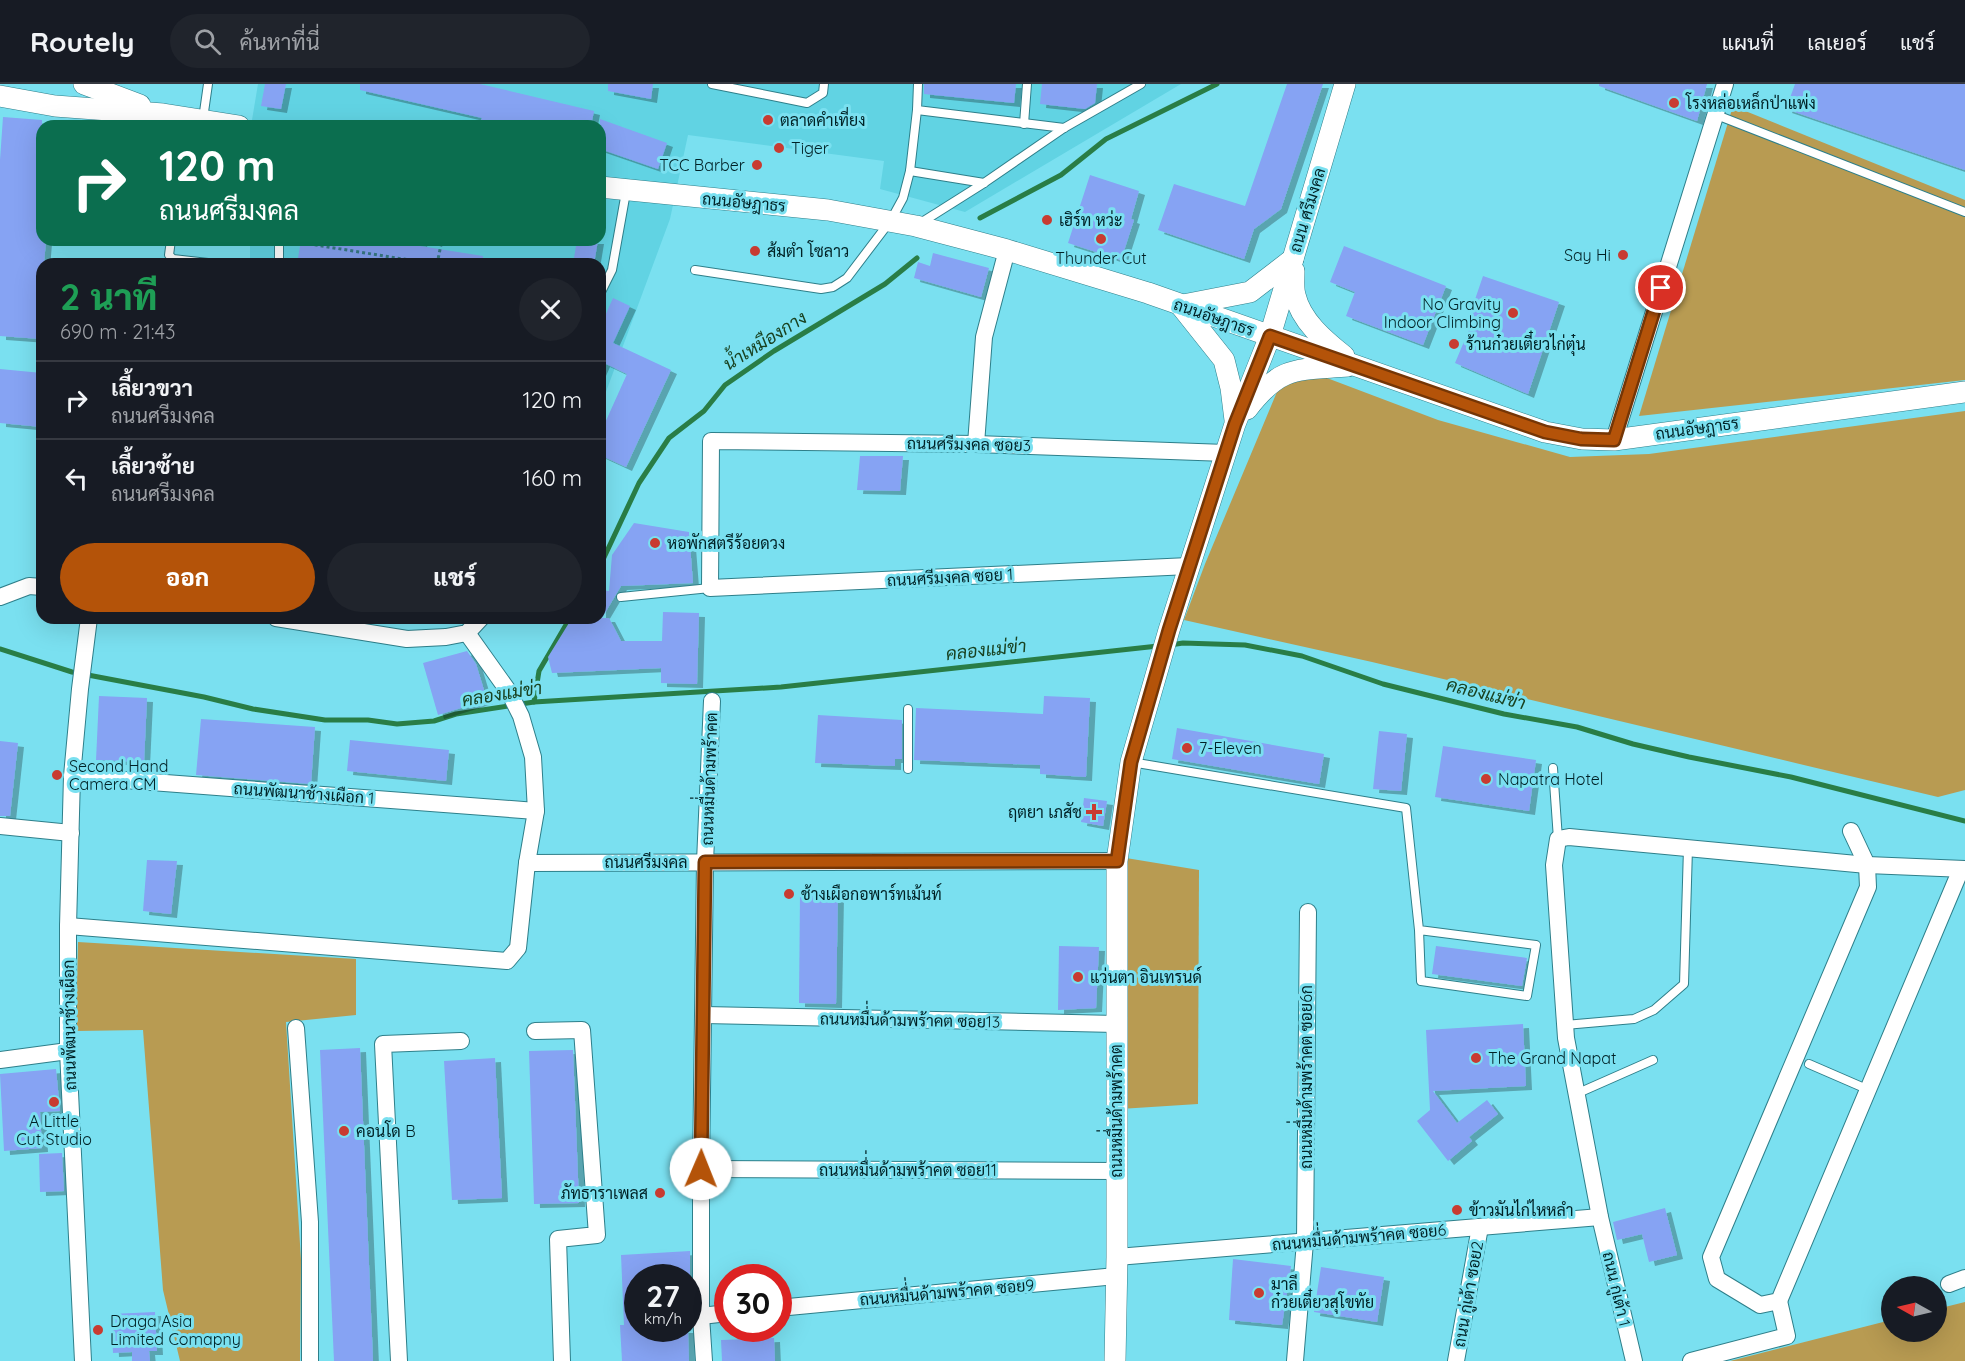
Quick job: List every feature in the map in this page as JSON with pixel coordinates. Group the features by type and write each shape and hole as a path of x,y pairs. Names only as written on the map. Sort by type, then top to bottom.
{"street":[{"path":"84,84 182,119"},
{"name":"ถนน ศรีมงคล","path":"1270,336 1345,84"},
{"path":"1614,440 1725,84"},
{"path":"0,96 55,106 182,119"},
{"name":"ถนนอัษฎาธร","path":"606,188 767,203 891,220 916,226 1007,250 1148,293 1545,432 1581,439 1614,440 1965,392"},
{"path":"976,444 984,337 1007,250"},
{"path":"1235,424 1231,388 1224,360 1181,306 1250,292 1293,259"},
{"path":"1293,259 1295,295 1303,315 1327,342 1356,366"},
{"path":"1117,861 1131,762 1159,663 1235,424 1270,336"},
{"path":"1235,424 1272,381 1288,373 1304,369 1356,366"},
{"name":"ถนนศรีมงคล ซอย3","path":"710,588 711,441 976,444 1226,453"},
{"name":"ถนนศรีมงคล ซอย 1","path":"710,588 1189,567"},
{"path":"0,597 29,585 36,586"},
{"name":"ถนนพัฒนาช้างเผือก","path":"83,1361 68,1051 68,926 72,776 88,624"},
{"path":"313,624 407,639 446,637 467,633 475,624"},
{"path":"68,926 507,961 518,948 527,863 536,811 533,757 521,716 509,692 467,633"},
{"name":"ถนนหมื่่นด้ามพร้าคต","path":"701,1264 705,862 712,700"},
{"name":"ถนนพัฒนาช้างเผือก 1","path":"72,776 536,811"},
{"path":"0,825 71,833"},
{"path":"1779,1301 1760,1305 1717,1279 1711,1257 1868,887 1867,865 1851,831"},
{"path":"1558,839 1569,837 1867,865 1963,869 1779,1301 1787,1336 1691,1361"},
{"name":"ถนน กู่เต้า 1","path":"1558,839 1554,865 1565,1024 1575,1094 1600,1217 1634,1361"},
{"name":"ถนนหมื่่นด้ามพร้าคต","path":"1115,1361 1117,861"},
{"name":"ถนนศรีมงคล","path":"527,863 1117,861"},
{"name":"ถนนหมื่่นด้ามพร้าคต ซอย6ก","path":"1295,1361 1305,1242 1308,912"},
{"name":"ถนนหมื่่นด้ามพร้าคต ซอย13","path":"704,1015 1116,1024"},
{"path":"296,1028 310,1222 310,1361"},
{"path":"535,1032 582,1030 597,1235 558,1239 562,1361"},
{"path":"399,1361 383,1044 460,1041"},
{"path":"0,1060 68,1051"},
{"name":"ถนนหมื่่นด้ามพร้าคต ซอย11","path":"701,1169 1116,1171"},
{"name":"ถนนหมื่่นด้ามพร้าคต ซอย6","path":"1116,1267 1305,1242 1600,1217"},
{"name":"ถนน กู่เต้า ซอย2","path":"1456,1361 1480,1227"},
{"name":"ถนนหมื่่นด้ามพร้าคต ซอย9","path":"792,1306 1116,1267"},
{"path":"1949,1284 1965,1278"},
{"name":"ถนนหมื่่นด้ามพร้าคต","path":"702,1331 704,1361"}],"lane":[{"path":"182,119 208,84"},
{"path":"712,84 739,86 807,103 823,93 824,84"},
{"path":"695,270 821,289 833,287 847,278 891,220 903,198 910,171 918,84"},
{"path":"1024,124 1027,84"},
{"path":"916,226 1064,128 1141,84"},
{"path":"917,110 1064,128"},
{"path":"1714,114 1965,212"},
{"path":"910,171 984,183"},
{"path":"606,282 612,270 626,191"},
{"path":"621,597 710,588"},
{"path":"908,709 908,769"},
{"path":"1131,762 1406,808 1419,930 1421,981 1527,996 1536,945 1419,930"},
{"path":"1553,768 1558,839"},
{"path":"1565,1024 1634,1019 1654,1010 1684,984 1688,848"},
{"path":"1575,1094 1653,1060"},
{"path":"1809,1064 1869,1090"}],"path":[{"path":"320,246 397,258"}],"shaded area":[{"path":"258,84 1181,84 965,212 880,189 884,161 688,135 670,219 606,392 606,258 250,258 250,246 606,246 606,120 252,120"},
{"path":"1733,106 1965,200 1965,380 1639,416"},
{"path":"1311,372 1438,420 1570,457 1649,454 1965,411 1965,790 1938,797 1372,662 1184,620 1279,387"},
{"path":"1126,858 1199,870 1198,1104 1120,1109"},
{"path":"78,942 356,959 356,1015 286,1022 301,1260 300,1361 180,1361 163,1290 143,1030 76,1031"},
{"path":"1965,1302 1965,1361 1730,1361 1881,1323 1881,1342 1947,1342 1947,1306"}],"building":[{"path":"265,84 286,84 281,109 261,106"},
{"path":"360,84 480,84 594,111 592,120 481,120 482,118 360,90"},
{"path":"608,84 653,84 651,99 608,91"},
{"path":"924,84 1016,84 1014,103 924,94"},
{"path":"1042,84 1097,84 1095,103 1085,109 1040,104"},
{"path":"1287,84 1323,84 1281,209 1254,229 1244,259 1158,230 1174,184 1245,206"},
{"name":"โรงหล่อเหล็กป่าแพ่ง","path":"1599,84 1707,84 1697,121 1599,86"},
{"path":"1795,84 1965,84 1965,170 1786,109"},
{"path":"3,117 42,120 36,120 36,246 46,246 44,258 36,258 36,339 0,336 0,160"},
{"path":"606,121 667,143 658,169 606,151"},
{"path":"1090,175 1139,191 1131,219 1134,220 1121,260 1068,243"},
{"path":"300,246 420,246 483,256 483,258 298,258"},
{"path":"576,246 597,246 595,258 574,258"},
{"path":"1344,246 1446,286 1423,345 1346,316 1355,292 1330,282"},
{"path":"933,253 989,268 981,297 914,278 918,262 930,266"},
{"path":"1483,276 1559,302 1528,394 1455,363 1471,325 1467,323"},
{"path":"613,298 630,306 613,343 671,370 626,467 606,458 606,421 627,374 606,364 606,314"},
{"path":"0,369 36,372 36,426 0,423"},
{"path":"860,456 903,456 900,491 857,490"},
{"path":"634,523 689,532 693,583 621,586 606,611 606,591 609,591 612,555"},
{"path":"663,612 699,613 697,684 661,683 661,668 552,673 548,657 568,624 606,624 606,618 609,618 621,641 662,641"},
{"path":"467,651 476,664 487,700 438,715 423,663"},
{"path":"99,696 147,698 144,762 96,760"},
{"path":"1044,696 1090,698 1086,777 1040,774 1040,765 914,760 916,708 1043,714"},
{"path":"818,715 902,720 902,759 895,759 895,766 815,763"},
{"path":"201,719 315,727 311,784 196,775"},
{"path":"1177,728 1324,754 1319,784 1172,759"},
{"path":"1379,731 1407,734 1401,791 1373,789"},
{"path":"350,740 449,750 446,781 347,771"},
{"path":"0,741 18,743 10,816 0,816"},
{"name":"Napatra Hotel","path":"1443,746 1536,760 1529,811 1435,797"},
{"name":"ฤตยา เภสัช","path":"1084,798 1107,801 1103,826 1081,822"},
{"path":"147,860 177,861 171,914 143,911"},
{"path":"800,892 838,892 836,1004 799,1003"},
{"name":"แว่นตา อินเทรนด์","path":"1059,946 1099,947 1096,1008 1058,1010"},
{"path":"1436,946 1527,958 1522,986 1432,974"},
{"name":"The Grand Napat","path":"1523,1024 1526,1086 1433,1091 1457,1123 1487,1100 1498,1114 1469,1137 1472,1141 1448,1161 1417,1121 1430,1110 1426,1030"},
{"path":"360,1048 373,1361 334,1361 320,1050"},
{"path":"573,1050 579,1203 534,1204 529,1051"},
{"path":"495,1058 502,1198 452,1200 444,1061"},
{"path":"56,1069 60,1111 40,1112 42,1148 4,1151 0,1074"},
{"path":"62,1153 64,1191 40,1192 39,1154"},
{"path":"1665,1208 1677,1255 1649,1262 1642,1234 1617,1240 1613,1222"},
{"path":"690,1251 690,1264 624,1264 624,1325 621,1255"},
{"name":"มาลี ก๋วยเตี๋ยวสุโขทัย","path":"1233,1259 1291,1266 1282,1325 1229,1320"},
{"path":"1321,1267 1384,1277 1377,1322 1314,1312"},
{"path":"155,1312 157,1351 149,1351 150,1361 132,1361 132,1352 113,1353 111,1314"},
{"path":"620,1325 624,1325 624,1342 688,1342 689,1361 622,1361"},
{"path":"721,1342 774,1342 775,1361 722,1361"}],"waterway":[{"name":"น้ำเหมืองกาง","path":"980,218 1061,175 1106,139 1217,84"},
{"name":"น้ำเหมืองกาง","path":"606,553 639,483 669,438 704,411 725,385 774,351 885,284 917,258"},
{"name":"น้ำเหมืองกาง","path":"534,702 539,671 566,624"},
{"name":"คลองแม่ข่า","path":"1170,645 1183,643 1245,645 1302,656 1383,684 1423,694 1504,714 1577,727 1633,744 1689,757 1791,777 1965,821"},
{"name":"คลองแม่ข่า","path":"0,649 72,672 204,697 253,709 325,720 368,720 397,724 434,721 456,714 534,702 781,687 1158,646"}],"place":[{"name":"โรงหล่อเหล็กป่าแพ่ง","path":"1674,103"},
{"name":"ตลาดคำเที่ยง","path":"768,120"},
{"name":"Tiger","path":"779,148"},
{"name":"TCC Barber","path":"757,165"},
{"name":"เฮิร์ท หว่ะ","path":"1047,220"},
{"name":"Thunder Cut","path":"1101,239"},
{"name":"ส้มตำ โซลาว","path":"755,251"},
{"name":"Say Hi","path":"1623,255"},
{"name":"No Gravity Indoor Climbing","path":"1513,313"},
{"name":"ร้านก๋วยเตี๋ยวไก่ตุ๋น","path":"1454,344"},
{"name":"หอพักสตรีร้อยดวง","path":"655,543"},
{"name":"7-Eleven","path":"1187,748"},
{"name":"Second Hand Camera CM","path":"57,775"},
{"name":"Napatra Hotel","path":"1486,779"},
{"name":"ฤตยา เภสัช","path":"1094,812"},
{"name":"ช้างเผือกอพาร์ทเม้นท์","path":"789,894"},
{"name":"แว่นตา อินเทรนด์","path":"1078,977"},
{"name":"The Grand Napat","path":"1476,1058"},
{"name":"A Little Cut Studio","path":"54,1102"},
{"name":"คอนโด B","path":"344,1131"},
{"name":"ภัทธาราเพลส","path":"660,1193"},
{"name":"ข้าวมันไก่ไหหลำ","path":"1457,1210"},
{"name":"มาลี ก๋วยเตี๋ยวสุโขทัย","path":"1259,1293"},
{"name":"Draga Asia Limited Comapny","path":"98,1330"}],"route":[{"path":"701,1169 705,862 1117,861 1131,762 1169,630 1235,424 1270,336 1545,432 1581,439 1614,440 1661,288"}]}
